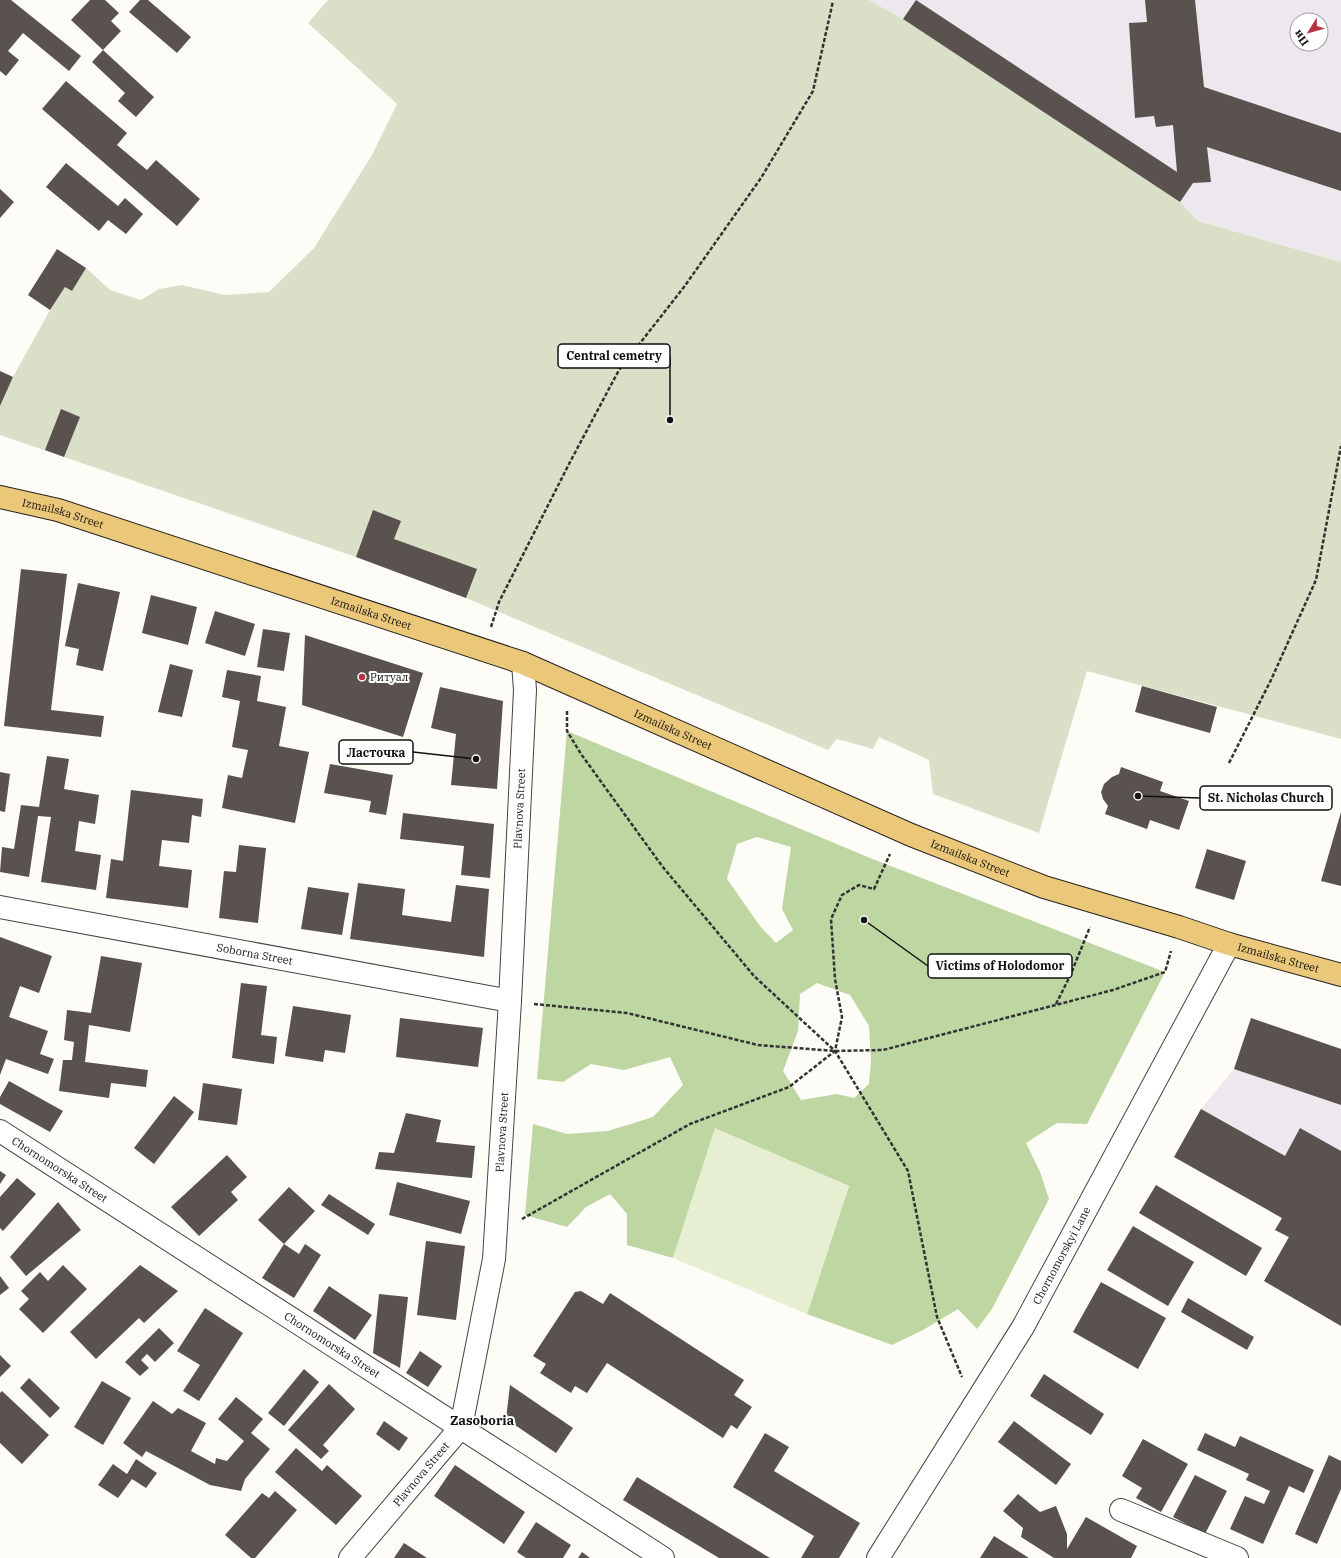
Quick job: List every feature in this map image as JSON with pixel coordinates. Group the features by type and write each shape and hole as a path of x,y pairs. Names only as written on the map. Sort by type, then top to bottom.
{"main road":[{"name":"Izmailska Street","path":"0,497 58,510 523,663 901,831 1044,887 1179,927 1229,944 1341,974"}],"street":[{"name":"Plavnova Street","path":"350,1558 461,1427 494,1260 510,1001 525,690 523,663"},
{"name":"Soborna Street","path":"0,907 510,1001"},
{"name":"Chornomorskyi Lane","path":"878,1558 1023,1327 1229,944"},
{"name":"Chornomorska Street","path":"0,1132 663,1558"},
{"path":"1121,1510 1237,1558"}],"path":[{"path":"482,650 499,602 570,462 619,370 684,287 761,178 813,91 833,1"},
{"path":"1229,763 1271,680 1316,580 1341,446"},
{"path":"575,687 567,709 567,731 581,754 662,866 754,976 835,1051 908,1170 937,1317 974,1405"},
{"path":"496,1234 690,1124 789,1087 835,1051 842,1017 835,979 831,919 842,895 859,885 874,889 901,831"},
{"path":"1056,1004 1070,976 1098,904"},
{"path":"510,1001 627,1013 758,1045 835,1051 883,1050 1113,990 1165,972 1179,927"}],"shaded area":[{"path":"869,0 1341,0 1341,262 1198,221 1180,202 903,19"},
{"path":"1251,1018 1341,1049 1341,1326 1264,1281 1288,1238 1275,1230 1282,1218 1174,1157 1201,1109 1234,1069"}],"green space":[{"path":"328,0 869,0 903,19 1180,202 1198,221 1341,262 1341,739 1087,671 1039,833 933,794 929,760 879,737 873,749 837,739 828,750 466,598 356,557 0,435 0,406 13,377 50,310 65,287 72,291 86,268 110,290 141,300 159,289 182,285 225,295 269,292 314,248 372,155 397,104 308,23"},
{"path":"567,731 870,858 1165,972 1087,1124 1057,1123 1026,1143 1040,1172 1049,1199 992,1309 977,1329 958,1309 923,1330 892,1345 807,1314 849,1186 715,1129 673,1258 627,1245 627,1214 610,1194 586,1207 567,1227 525,1215 533,1124 567,1134 608,1131 653,1117 683,1085 670,1057 624,1070 591,1064 563,1082 537,1079","holes":["757,837 791,847 782,909 793,930 776,943 760,926 727,879 737,844","817,983 850,995 869,1026 871,1061 869,1084 854,1098 837,1094 801,1100 783,1071 798,1031 800,994"]},
{"path":"715,1128 849,1186 807,1314 673,1258"}],"building":[{"path":"0,0 11,0 81,56 69,71 23,33 8,51 19,60 6,76 0,71"},
{"path":"90,0 105,0 119,13 111,21 121,31 103,50 71,20"},
{"path":"140,0 148,0 191,37 177,53 129,12"},
{"path":"916,0 1177,172 1173,125 1156,127 1154,116 1135,118 1129,23 1147,22 1145,0 1195,0 1204,87 1341,133 1341,191 1207,147 1211,182 1193,183 1180,202 903,19"},
{"path":"103,50 154,97 136,117 118,101 125,93 92,62"},
{"path":"66,81 127,133 117,145 147,170 156,160 200,199 177,226 42,109"},
{"path":"66,163 118,206 125,198 143,214 126,234 108,220 99,231 46,187"},
{"path":"0,189 14,202 0,218"},
{"path":"57,249 86,268 72,291 65,287 50,310 28,295"},
{"path":"0,371 13,377 0,406"},
{"path":"61,409 80,417 64,457 45,450"},
{"path":"373,510 401,521 394,539 477,569 466,598 356,557"},
{"path":"21,569 67,574 51,710 104,716 101,737 4,726"},
{"path":"78,583 120,592 103,671 76,665 79,649 65,646"},
{"path":"151,595 197,607 188,645 142,633"},
{"path":"215,611 255,624 245,656 205,643"},
{"path":"263,629 290,633 284,671 257,667"},
{"path":"305,635 423,673 403,737 302,705"},
{"path":"170,664 193,670 182,717 158,712"},
{"path":"227,670 261,676 257,701 286,707 279,746 309,752 295,823 222,808 228,775 242,778 248,750 232,747 240,701 222,697"},
{"path":"1142,686 1217,707 1210,733 1135,712"},
{"path":"440,687 503,701 497,789 451,785 456,734 431,728"},
{"path":"47,756 69,759 64,789 99,795 95,824 79,821 75,851 101,855 96,890 41,882 51,817 38,816 29,877 0,872 2,847 14,849 21,805 39,807"},
{"path":"330,764 393,775 386,815 369,812 371,801 324,793"},
{"path":"1121,767 1163,782 1160,791 1189,801 1179,830 1150,820 1147,829 1105,814 1108,806 1103,799 1101,792 1104,784 1112,777 1119,774"},
{"path":"0,772 10,774 5,812 0,811"},
{"path":"131,790 203,799 201,817 192,815 189,843 162,840 159,866 192,870 188,908 106,898 111,859 123,861"},
{"path":"1341,812 1341,886 1321,881"},
{"path":"403,813 494,824 490,878 461,875 464,846 400,839"},
{"path":"239,845 266,848 258,923 219,918 224,871 236,872"},
{"path":"1207,849 1246,861 1234,900 1195,888"},
{"path":"358,883 405,889 402,915 451,922 456,885 489,889 484,957 350,939"},
{"path":"308,887 349,893 342,935 301,929"},
{"path":"0,937 52,956 39,993 20,986 9,1017 48,1031 40,1054 54,1059 48,1074 6,1059 0,1075"},
{"path":"101,956 142,963 130,1032 89,1025 85,1062 148,1070 146,1087 111,1083 109,1098 59,1091 63,1060 72,1060 74,1042 64,1040 67,1010 91,1013"},
{"path":"241,983 267,986 261,1035 277,1037 274,1064 232,1058"},
{"path":"293,1006 351,1015 345,1053 325,1050 323,1062 285,1056"},
{"path":"400,1018 483,1028 478,1067 396,1057"},
{"path":"1251,1018 1341,1049 1341,1105 1234,1069"},
{"path":"9,1081 63,1111 50,1132 0,1104 0,1097"},
{"path":"203,1083 242,1089 237,1125 198,1120"},
{"path":"174,1096 194,1112 154,1164 134,1148"},
{"path":"1201,1109 1285,1156 1300,1128 1341,1151 1341,1326 1264,1281 1289,1237 1275,1230 1282,1218 1174,1157"},
{"path":"406,1113 441,1120 436,1142 475,1146 472,1178 375,1169 379,1152 394,1153"},
{"path":"227,1155 247,1177 231,1192 238,1200 199,1236 171,1207"},
{"path":"0,1171 6,1175 0,1184"},
{"path":"17,1178 36,1194 3,1231 0,1228 0,1197"},
{"path":"397,1182 470,1201 461,1234 389,1215"},
{"path":"1156,1185 1262,1248 1246,1276 1139,1213"},
{"path":"289,1187 315,1211 284,1244 258,1220"},
{"path":"329,1194 375,1224 368,1235 321,1205"},
{"path":"58,1202 81,1230 26,1276 10,1257"},
{"path":"1133,1226 1194,1262 1168,1306 1107,1270"},
{"path":"426,1241 465,1246 456,1320 417,1315"},
{"path":"284,1244 299,1254 305,1244 321,1255 294,1298 262,1278"},
{"path":"63,1265 87,1289 43,1333 19,1309 29,1299 21,1291 40,1272 48,1281"},
{"path":"140,1265 178,1291 144,1323 139,1318 96,1359 70,1332"},
{"path":"0,1276 9,1288 0,1295"},
{"path":"1101,1282 1166,1318 1138,1369 1073,1332"},
{"path":"329,1286 372,1315 355,1340 313,1311"},
{"path":"581,1291 603,1304 610,1293 744,1380 734,1395 752,1407 737,1429 731,1425 723,1438 607,1363 587,1393 575,1386 571,1393 540,1373 546,1364 533,1356 575,1292"},
{"path":"379,1294 408,1297 400,1368 373,1353"},
{"path":"1188,1298 1254,1337 1247,1350 1181,1312"},
{"path":"205,1308 243,1333 199,1401 183,1391 200,1365 177,1351"},
{"path":"159,1328 174,1343 155,1362 147,1354 141,1360 149,1368 140,1376 125,1362"},
{"path":"420,1351 442,1366 428,1387 406,1373"},
{"path":"0,1355 11,1366 0,1377"},
{"path":"304,1369 319,1382 284,1426 268,1413"},
{"path":"1044,1374 1104,1414 1091,1435 1030,1396"},
{"path":"29,1378 60,1408 50,1418 20,1388"},
{"path":"102,1381 131,1398 103,1445 74,1427"},
{"path":"329,1384 355,1409 323,1445 329,1451 321,1459 288,1430"},
{"path":"510,1385 573,1428 556,1453 506,1419"},
{"path":"2,1391 49,1435 22,1464 0,1443 0,1393"},
{"path":"236,1397 263,1419 251,1433 270,1449 245,1479 241,1491 210,1485 146,1451 142,1457 123,1443 153,1401 172,1414 178,1408 206,1423 191,1451 215,1464 216,1458 227,1461 244,1441 218,1419"},
{"path":"384,1421 408,1438 399,1451 376,1434"},
{"path":"1014,1421 1071,1464 1056,1485 998,1442"},
{"path":"765,1433 789,1447 774,1471 860,1523 839,1558 801,1558 814,1536 733,1487"},
{"path":"1205,1433 1235,1447 1240,1436 1314,1470 1304,1493 1289,1486 1263,1544 1230,1529 1245,1496 1264,1504 1270,1491 1246,1480 1249,1474 1197,1450"},
{"path":"1143,1439 1188,1464 1161,1512 1136,1498 1142,1488 1122,1476"},
{"path":"296,1448 322,1471 327,1465 362,1496 336,1525 275,1472"},
{"path":"1329,1455 1341,1461 1341,1489 1317,1544 1295,1534"},
{"path":"136,1459 157,1473 146,1488 132,1479 118,1498 98,1485 113,1464 127,1474"},
{"path":"455,1465 525,1512 504,1544 434,1496"},
{"path":"1195,1475 1227,1491 1205,1534 1173,1517"},
{"path":"637,1477 770,1558 719,1558 623,1500"},
{"path":"275,1491 297,1510 255,1558 251,1558 225,1535 262,1493 269,1498"},
{"path":"1018,1494 1040,1512 1056,1506 1067,1534 1067,1549 1086,1517 1137,1546 1131,1558 1054,1558 1021,1537 1023,1528 1003,1511"},
{"path":"536,1522 571,1545 563,1558 526,1558 517,1552"},
{"path":"994,1536 1029,1558 980,1558"},
{"path":"404,1543 427,1558 394,1558"},
{"path":"582,1552 590,1558 578,1558"}],"place":[{"name":"Central cemetry","path":"670,420"},
{"name":"Ритуал","path":"362,677"},
{"name":"Ласточка","path":"476,759"},
{"name":"St. Nicholas Church","path":"1138,796"},
{"name":"Victims of Holodomor","path":"864,920"}],"district":[{"name":"Zasoboria","path":"482,1420"}]}
